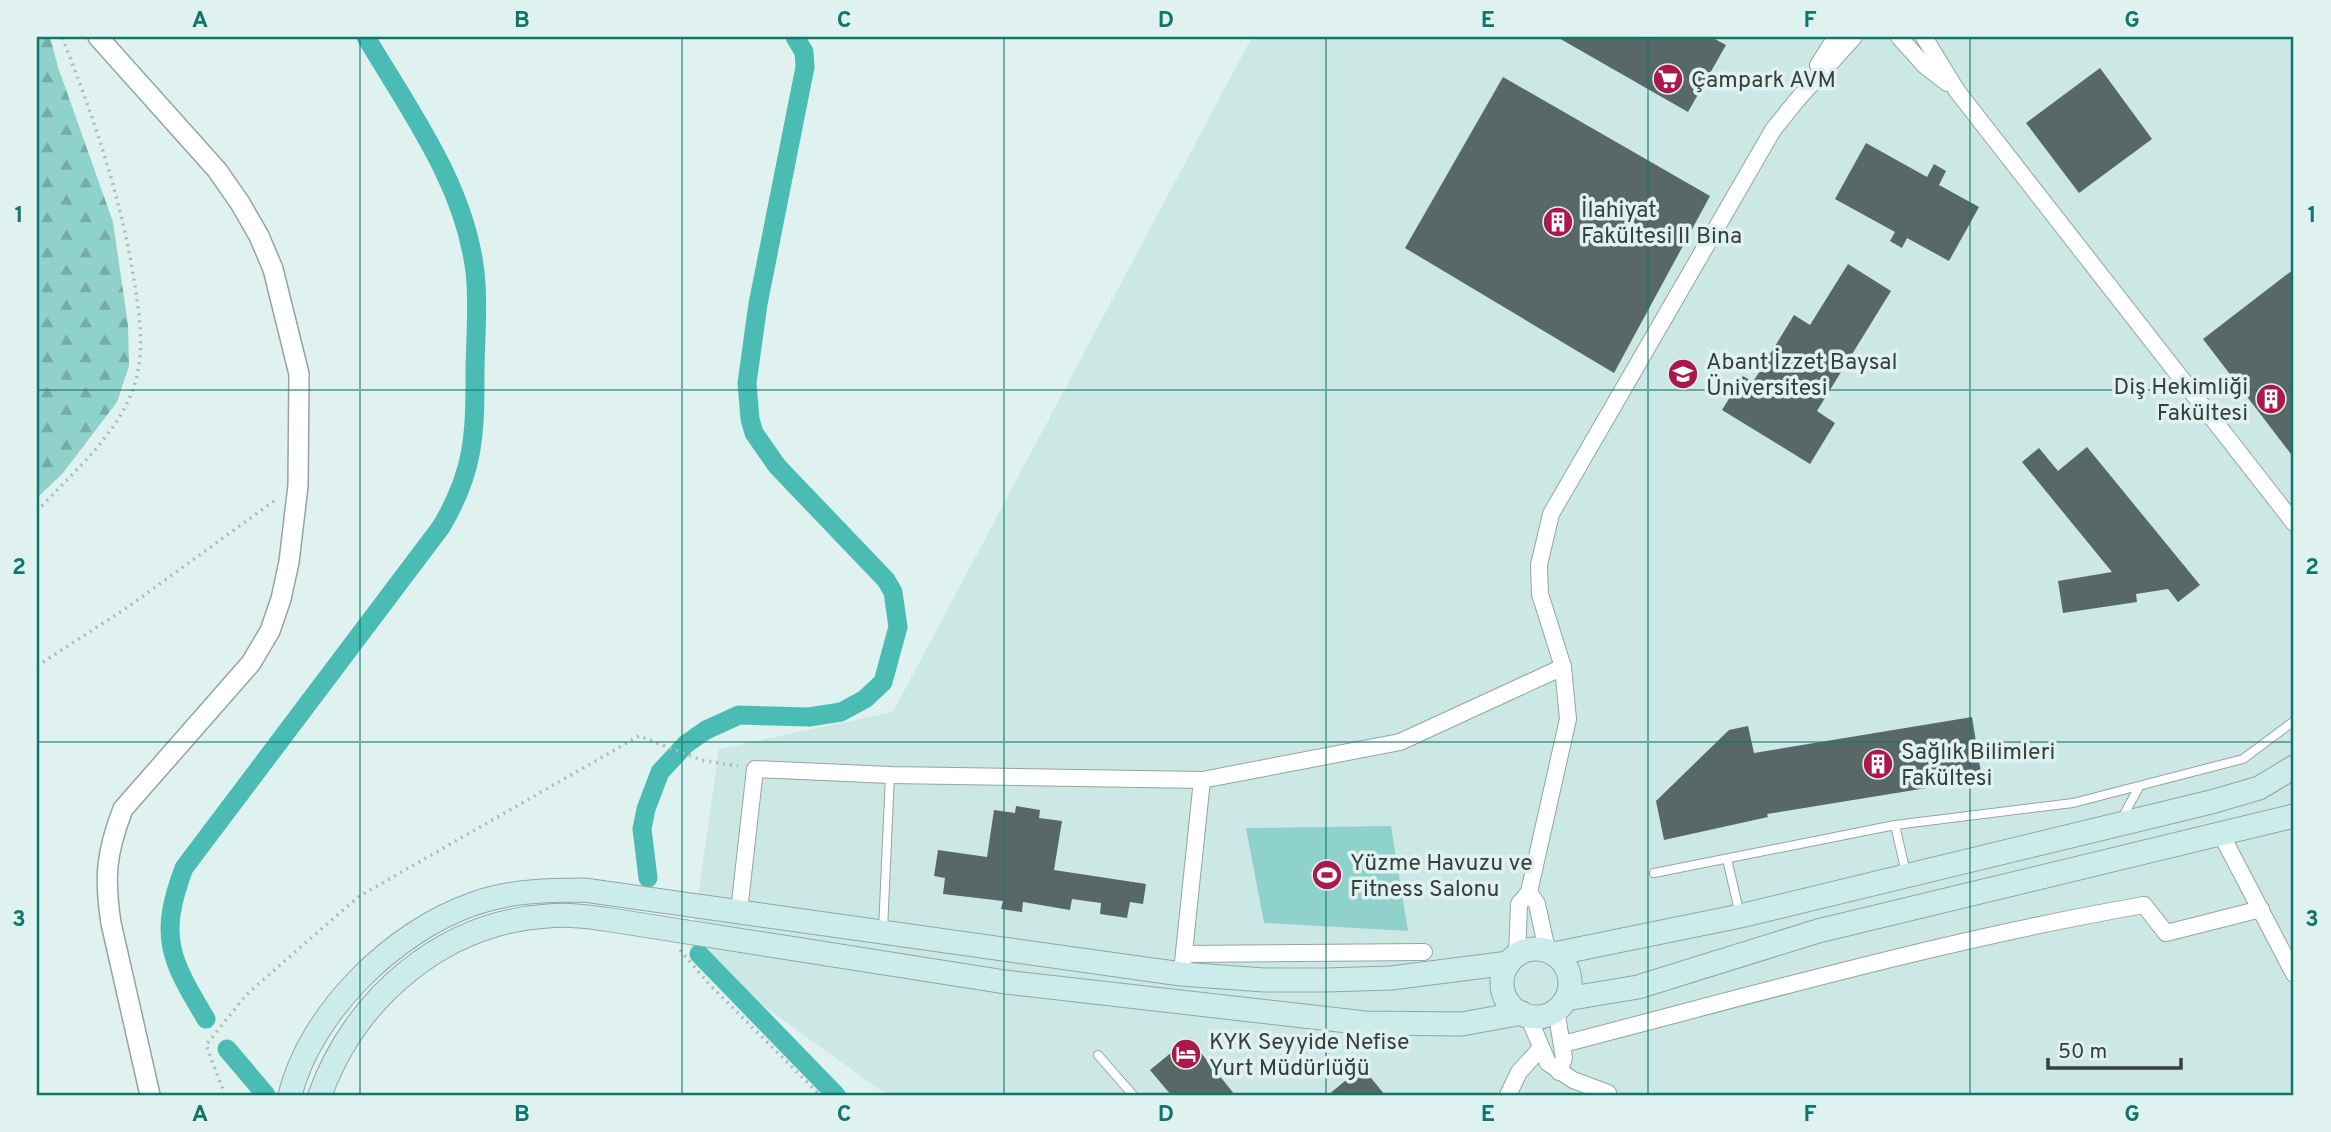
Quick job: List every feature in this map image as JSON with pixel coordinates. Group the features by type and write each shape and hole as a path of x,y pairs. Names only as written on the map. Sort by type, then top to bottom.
{"main road":[{"path":"1525,1015 1510,1004 1504,995 1503,973 1513,959 1527,950 1550,952 1740,916 2211,802 2259,788 2294,767"},
{"path":"320,1095 338,1055 372,1004 396,981 451,942 484,928 515,920 573,915 1005,982 1365,1023 1462,1024 1525,1015 1539,1017 1561,1005 1638,987 1818,931 2294,816"},
{"path":"290,1095 313,1043 348,990 404,939 437,919 473,904 522,892 573,890 883,932 1183,964 1264,980 1391,978 1513,959"},
{"path":"1550,952 1567,967 1571,978 1570,989 1561,1005"}],"street":[{"path":"98,37 217,170 240,203 259,236 273,270 299,373 298,486 289,562 281,599 270,631 251,663 123,809 106,864 106,895 150,1095"},
{"path":"1797,100 1836,37"},
{"path":"1513,959 1519,904 1529,891 1568,719 1563,667 1540,594 1539,565 1551,514 1773,130 1854,37"},
{"path":"1899,37 1925,66 1957,91"},
{"path":"1923,37 1957,91 2294,523"},
{"path":"739,911 755,769 891,775 1202,780 1400,742 1563,667"},
{"path":"1202,780 1183,964 1424,952"},
{"path":"2221,834 2294,974"},
{"path":"1529,891 1537,904 1550,952"},
{"path":"1563,1044 1979,936 2091,914 2144,905 2166,933 2261,909"},
{"path":"1559,1072 1564,1058 1561,1005"},
{"path":"1525,1015 1548,1063 1559,1072 1593,1089 1608,1093"},
{"path":"1508,1095 1519,1072 1540,1049"}],"lane":[{"path":"1654,873 1895,825 2073,803 2243,759 2294,720"},
{"path":"883,932 891,775"},
{"path":"2119,823 2138,786"},
{"path":"1895,825 1906,874"},
{"path":"1727,859 1740,916"},
{"path":"1098,1055 1133,1095"}],"path":[{"path":"37,511 97,446 121,414 134,386 140,358 141,320 129,242 92,114 62,37"},
{"path":"37,666 119,613 250,517 298,486"},
{"path":"225,1095 206,1045 247,994 358,897 641,737 701,760 755,769"},
{"path":"670,929 681,952 709,984 820,1095"}],"shaded area":[{"name":"Abant İzzet Baysal Üniversitesi","path":"1252,37 2294,37 2294,1095 887,1095 690,953 719,749 893,712"}],"green space":[{"path":"37,37 50,37 113,222 128,325 129,366 117,402 63,473 37,498"},
{"name":"Yüzme Havuzu ve Fitness Salonu","path":"1391,826 1408,931 1264,923 1246,828"}],"building":[{"name":"Çampark AVM","path":"1557,37 1711,37 1726,45 1688,112"},
{"path":"2100,68 2152,139 2079,193 2026,123"},
{"name":"İlahiyat Fakültesi II Bina","path":"1503,77 1710,196 1614,373 1405,248"},
{"path":"1866,143 1927,177 1934,164 1946,171 1939,185 1979,207 1949,261 1907,238 1902,248 1890,241 1895,232 1835,199"},
{"path":"1848,264 1891,291 1817,411 1835,423 1810,464 1722,410 1743,376 1753,382 1794,315 1810,325"},
{"name":"Diş Hekimliği Fakültesi","path":"2294,269 2294,458 2203,339"},
{"path":"2087,447 2200,585 2178,602 2168,589 2136,594 2137,602 2063,613 2058,581 2112,572 2022,462 2039,448 2058,471"},
{"path":"1972,717 1982,779 1767,814 1768,817 1664,840 1656,801 1729,730 1748,726 1754,753"},
{"path":"1016,806 1040,810 1039,818 1062,821 1054,870 1146,884 1143,904 1130,902 1127,918 1100,914 1101,903 1072,899 1070,910 1023,902 1022,912 1001,909 1003,901 943,894 945,878 934,876 938,850 987,857 994,810 1015,813"},
{"name":"KYK Seyyide Nefise Yurt Müdürlüğü","path":"1189,1038 1235,1095 1171,1095 1150,1070"},
{"name":"KYK Seyyide Nefise Yurt Müdürlüğü","path":"1362,1067 1385,1095 1328,1095"}],"waterway":[{"path":"206,1019 184,980 172,947 171,912 184,868 441,527 466,471 473,435 477,297 469,240 460,209 433,149 366,37"},
{"path":"648,878 642,829 646,809 660,772 686,744 706,730 739,715 809,717 841,712 865,699 883,682 898,627 893,592 886,580 777,466 754,433 750,419 747,383 758,304 805,67 804,52 795,37"},
{"path":"699,954 836,1095"},
{"path":"227,1049 266,1095"}],"place":[{"name":"Çampark AVM","path":"1668,79"},
{"name":"İlahiyat Fakültesi II Bina","path":"1558,222"},
{"name":"Abant İzzet Baysal Üniversitesi","path":"1683,374"},
{"name":"Diş Hekimliği Fakültesi","path":"2271,399"},
{"name":"Sağlık Bilimleri Fakültesi","path":"1878,764"},
{"name":"Yüzme Havuzu ve Fitness Salonu","path":"1327,875"},
{"name":"KYK Seyyide Nefise Yurt Müdürlüğü","path":"1186,1054"}]}
